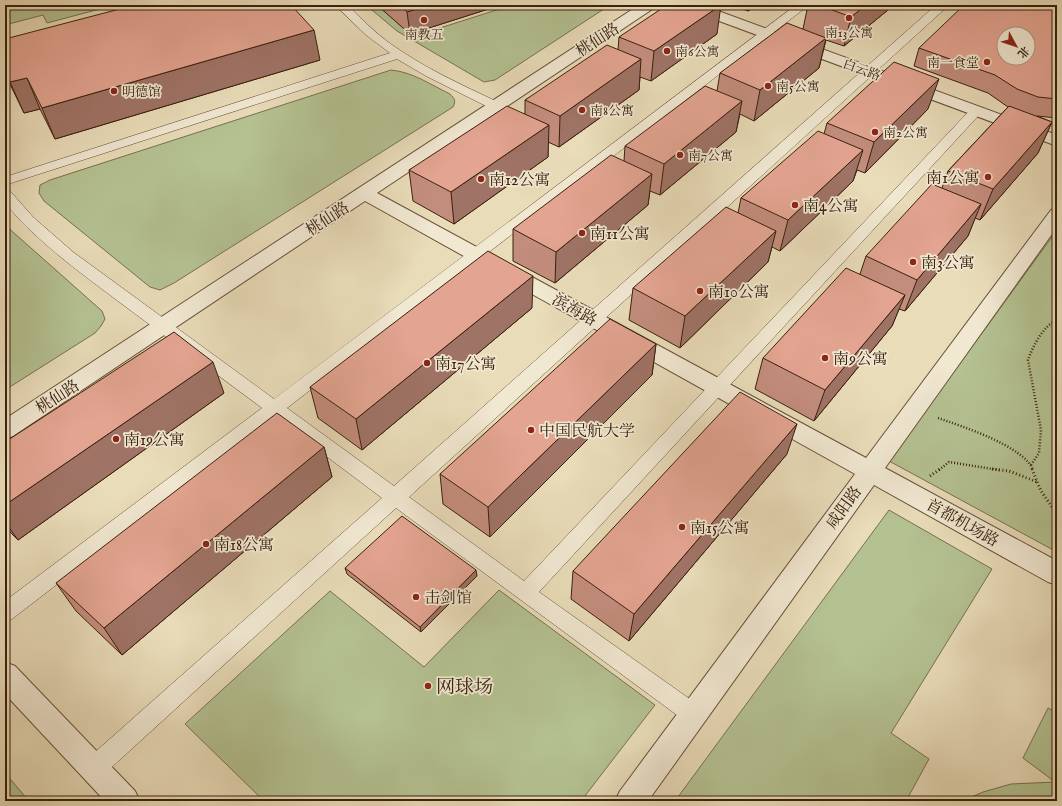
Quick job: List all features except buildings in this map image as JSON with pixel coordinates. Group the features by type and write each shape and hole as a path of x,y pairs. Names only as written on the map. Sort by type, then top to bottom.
{"street":[{"name":"桃仙路","path":"5,430 649,5"},
{"name":"白云路","path":"689,5 1057,141"},
{"name":"滨海路","path":"364,193 870,471"},
{"name":"咸阳路","path":"630,801 1057,214"},
{"name":"首都机场路","path":"870,471 1057,574"},
{"path":"5,675 125,801"}],"lane":[{"path":"341,5 370,33 400,54 456,87 496,106"},
{"path":"5,613 803,5"},
{"path":"94,768 944,5"},
{"path":"5,181 400,54"},
{"path":"525,593 976,111"},
{"path":"5,194 19,212 63,251 395,498 693,714"}],"path":[{"path":"1031,465 1039,452 1041,430 1028,360 1032,349 1050,323 1057,320"},
{"path":"916,408 940,419 972,430 1014,450 1031,465 1040,492 1057,514"},
{"path":"914,495 931,475 949,462 1009,471 1037,482"}],"green space":[{"path":"5,5 115,5 47,23 43,15 5,25"},
{"path":"366,5 377,5 410,34 418,35 512,5 610,5 495,80 484,82 397,31"},
{"path":"391,70 407,73 422,79 450,94 454,100 453,107 174,283 160,290 150,287 44,201 39,193 40,185 50,180"},
{"path":"5,225 102,311 105,319 95,333 5,390"},
{"path":"1057,230 1057,552 889,461"},
{"path":"889,510 992,569 891,733 929,759 906,801 675,801"},
{"name":"网球场","path":"499,590 655,705 581,801 264,801 185,724 330,591 424,667"},
{"path":"1048,708 1057,713 1057,801 962,801 983,792 1011,784 1055,782 1023,758"},
{"path":"5,773 29,801 5,801"}],"place":[{"name":"南13公寓","path":"849,18"},
{"name":"南教五","path":"424,20"},
{"name":"南6公寓","path":"667,51"},
{"name":"南一食堂","path":"987,62"},
{"name":"南5公寓","path":"768,86"},
{"name":"明德馆","path":"114,91"},
{"name":"南8公寓","path":"582,110"},
{"name":"南2公寓","path":"875,132"},
{"name":"南7公寓","path":"680,155"},
{"name":"南1公寓","path":"988,177"},
{"name":"南12公寓","path":"481,179"},
{"name":"南4公寓","path":"795,205"},
{"name":"南11公寓","path":"582,233"},
{"name":"南3公寓","path":"913,262"},
{"name":"南10公寓","path":"700,291"},
{"name":"南9公寓","path":"825,358"},
{"name":"南17公寓","path":"427,363"},
{"name":"中国民航大学","path":"531,430"},
{"name":"南19公寓","path":"116,439"},
{"name":"南15公寓","path":"682,527"},
{"name":"南18公寓","path":"206,544"},
{"name":"击剑馆","path":"416,597"},
{"name":"网球场","path":"428,686"}]}
